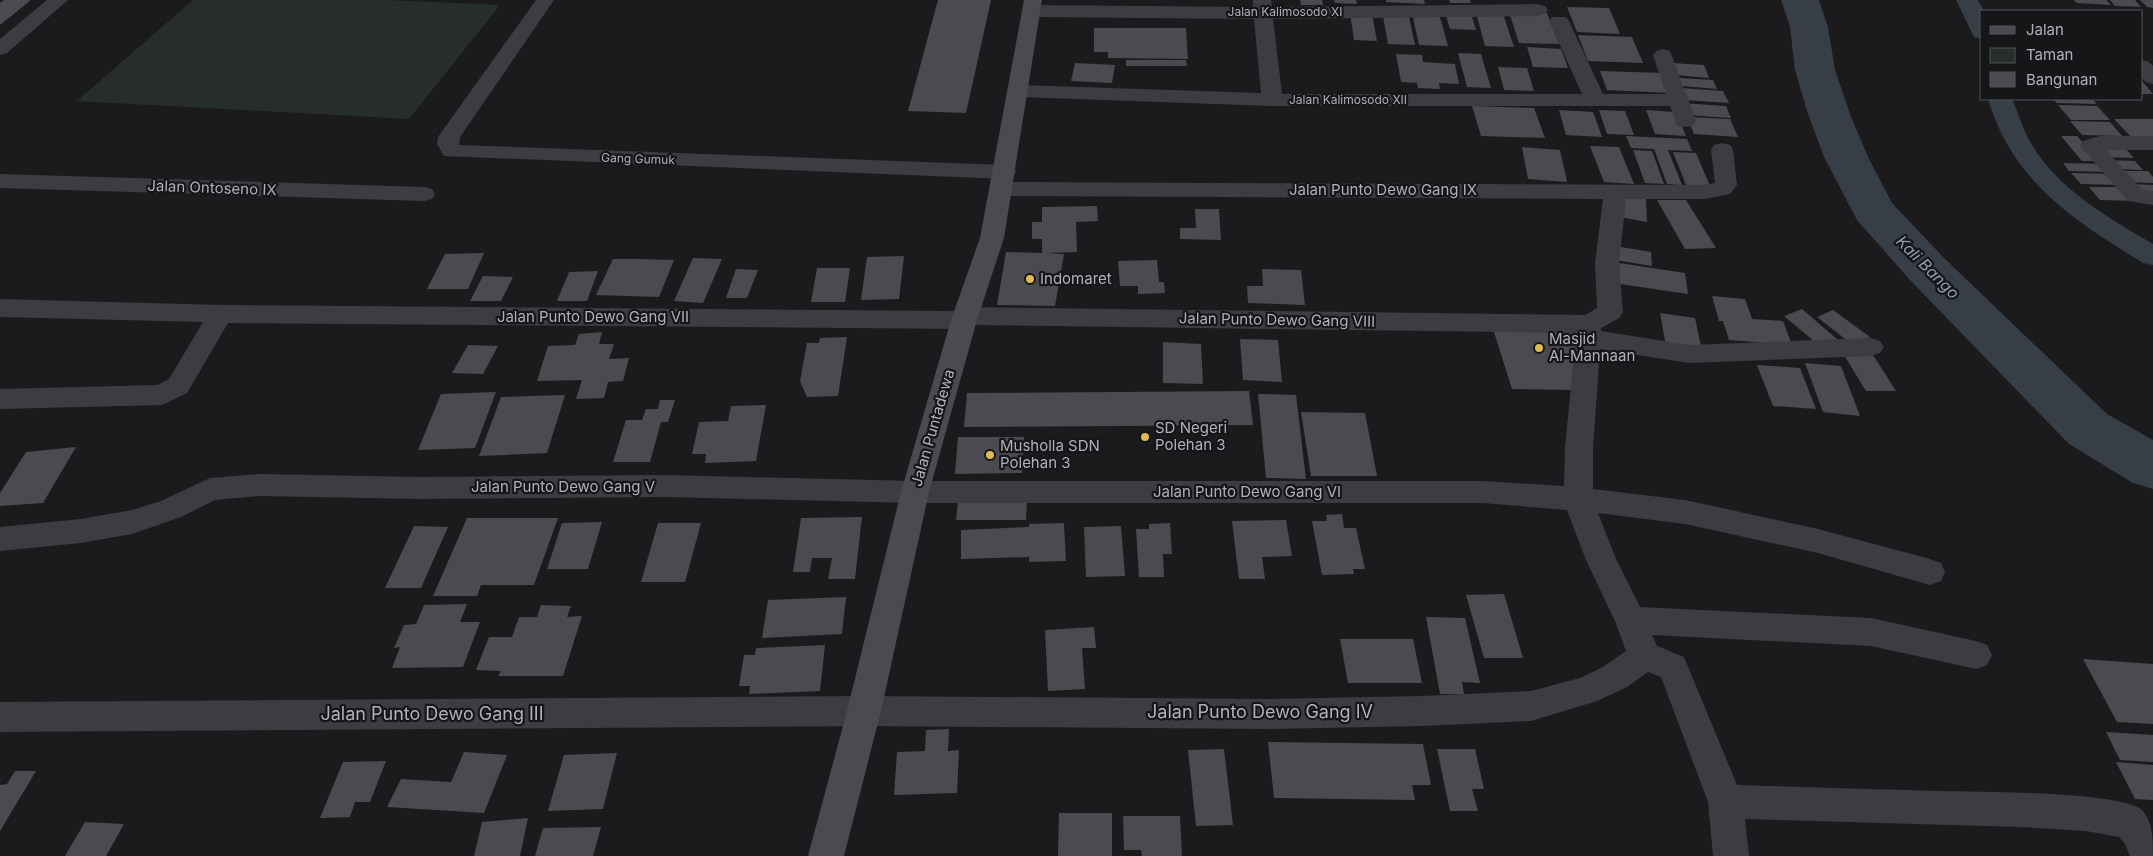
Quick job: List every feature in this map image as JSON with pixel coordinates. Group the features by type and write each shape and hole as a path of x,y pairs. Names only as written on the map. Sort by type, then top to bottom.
{"street":[{"path":"0,50 59,0"},
{"name":"Gang Gumuk","path":"545,0 449,137 448,144 452,150 1004,181"},
{"name":"Jalan Puntadewa","path":"826,856 864,711 915,492 965,318 992,238 1004,181 1032,5"},
{"name":"Jalan Kalimosodo XI","path":"1032,5 1538,10"},
{"path":"1262,6 1272,100"},
{"path":"1559,21 1596,101"},
{"path":"1663,55 1684,120"},
{"path":"2143,67 2153,80"},
{"name":"Jalan Kalimosodo XII","path":"1019,91 1272,100 1678,100"},
{"path":"2153,143 2100,143 2090,146 2136,196 2153,198"},
{"name":"Jalan Punto Dewo Gang IX","path":"1004,181 1704,192 1722,189 1726,185 1722,150"},
{"name":"Jalan Ontoseno IX","path":"0,181 424,194"},
{"path":"1615,191 1607,263 1610,312 1588,331 1579,448 1578,499 1601,560 1631,620 1644,656 1673,667 1726,802 1731,856"},
{"name":"Jalan Punto Dewo Gang VII","path":"0,308 222,314 965,318"},
{"path":"0,399 162,395 178,386 222,314"},
{"name":"Jalan Punto Dewo Gang VIII","path":"965,318 1588,331 1689,354 1870,347"},
{"name":"Jalan Punto Dewo Gang V","path":"0,539 81,531 132,522 170,509 210,488 259,485 419,488 665,486 915,492"},
{"name":"Jalan Punto Dewo Gang VI","path":"915,492 1482,492 1578,499 1685,512 1818,541 1930,572"},
{"path":"1631,620 1871,632 1976,655"},
{"name":"Jalan Punto Dewo Gang IV","path":"864,711 1270,714 1422,711 1531,706 1584,691 1615,677 1644,656"},
{"name":"Jalan Punto Dewo Gang III","path":"0,717 864,711"},
{"path":"1726,802 2020,810 2086,814 2129,822 2139,833 2148,856"}],"green space":[{"path":"193,0 387,0 500,5 409,119 77,101"}],"building":[{"path":"4,0 31,0 0,25 0,3"},
{"path":"938,0 991,0 966,113 908,111"},
{"path":"1300,0 1322,0 1323,5 1301,5"},
{"path":"1334,0 1356,0 1357,4 1335,3"},
{"path":"1386,0 1424,0 1425,4 1386,2"},
{"path":"1449,0 1470,0 1471,3 1450,3"},
{"path":"2074,0 2106,0 2111,5 2077,3"},
{"path":"2110,0 2135,0 2141,7 2115,6"},
{"path":"2140,0 2153,0 2153,8 2147,7"},
{"path":"1567,7 1609,8 1620,34 1577,32"},
{"path":"1445,12 1471,13 1476,30 1450,29"},
{"path":"1509,12 1547,13 1559,44 1519,43"},
{"path":"1350,13 1372,14 1377,41 1354,40"},
{"path":"1412,13 1439,14 1448,46 1419,45"},
{"path":"1476,13 1503,14 1514,47 1485,46"},
{"path":"1383,16 1409,17 1415,45 1388,44"},
{"path":"1094,28 1186,28 1188,59 1108,58 1108,52 1094,52"},
{"path":"1578,35 1632,37 1643,63 1588,61"},
{"path":"1527,47 1561,49 1568,68 1533,67"},
{"path":"1458,53 1481,54 1491,88 1467,87"},
{"path":"1396,54 1422,55 1423,62 1455,64 1459,84 1439,83 1440,89 1418,88 1417,83 1401,82"},
{"path":"1126,60 1186,60 1187,66 1126,66"},
{"path":"1075,63 1115,65 1112,83 1071,81"},
{"path":"1671,63 1704,65 1709,78 1676,75"},
{"path":"1498,67 1527,68 1534,91 1504,90"},
{"path":"1600,71 1663,73 1671,93 1607,90"},
{"path":"1679,78 1713,80 1717,89 1682,86"},
{"path":"2143,82 2153,94 2143,94"},
{"path":"1681,88 1723,91 1729,103 1685,100"},
{"path":"2054,100 2093,100 2097,104 2057,103"},
{"path":"1681,103 1726,106 1731,118 1686,115"},
{"path":"2058,105 2097,106 2110,120 2071,120"},
{"path":"1472,106 1534,108 1545,138 1481,136"},
{"path":"1559,110 1593,112 1602,137 1566,135"},
{"path":"1599,110 1625,111 1634,135 1607,134"},
{"path":"1646,110 1676,112 1686,136 1655,134"},
{"path":"1687,117 1730,119 1738,137 1694,134"},
{"path":"2114,119 2153,119 2153,138 2132,138"},
{"path":"2070,121 2110,122 2122,136 2082,135"},
{"path":"1626,136 1687,139 1692,151 1668,150 1682,185 1667,184 1654,149 1631,148"},
{"path":"2061,136 2077,136 2100,161 2082,161"},
{"path":"1590,146 1619,147 1634,184 1604,182"},
{"path":"2093,146 2124,147 2134,158 2103,157"},
{"path":"1522,147 1560,150 1567,182 1528,179"},
{"path":"1633,150 1652,151 1664,184 1645,183"},
{"path":"1673,152 1696,153 1710,186 1686,185"},
{"path":"2106,160 2135,161 2143,170 2114,169"},
{"path":"2063,163 2101,164 2108,172 2069,171"},
{"path":"2116,171 2148,171 2153,177 2153,183 2126,182"},
{"path":"2071,173 2111,174 2121,185 2081,184"},
{"path":"2128,184 2153,185 2153,194"},
{"path":"2089,187 2124,187 2136,201 2100,200"},
{"path":"1619,195 1646,199 1647,222 1620,217"},
{"path":"1657,200 1686,200 1716,248 1685,249"},
{"path":"1097,206 1098,221 1076,222 1077,252 1046,253 1064,254 1055,306 997,305 1006,252 1042,253 1042,239 1032,239 1032,222 1042,222 1042,207"},
{"path":"1195,209 1219,209 1221,240 1180,239 1180,228 1196,228"},
{"path":"1615,246 1651,252 1652,266 1615,260"},
{"path":"484,253 468,289 427,289 445,254"},
{"path":"904,256 899,299 861,300 867,257"},
{"path":"693,258 722,259 703,303 674,301"},
{"path":"613,259 674,260 659,297 596,295"},
{"path":"1157,260 1159,282 1164,282 1165,293 1138,294 1138,286 1120,286 1118,261"},
{"path":"1619,263 1685,273 1688,294 1620,284"},
{"path":"817,268 850,268 845,302 811,302"},
{"path":"736,269 758,270 747,298 726,298"},
{"path":"1262,269 1301,270 1305,305 1248,303 1247,286 1263,286"},
{"path":"598,271 587,301 557,301 569,272"},
{"path":"483,276 513,277 501,301 470,301"},
{"path":"1712,296 1745,299 1752,319 1783,321 1792,345 1729,340 1723,321 1719,321"},
{"path":"1802,309 1838,340 1821,347 1784,316"},
{"path":"1833,310 1870,337 1853,345 1817,317"},
{"path":"1660,313 1695,318 1702,351 1666,346"},
{"name":"Masjid Al-Mannaan","path":"1571,327 1590,377 1578,390 1512,389 1493,329"},
{"path":"602,332 599,344 614,344 609,359 629,358 623,381 608,382 604,398 576,399 582,380 537,381 548,346 575,345 579,334"},
{"path":"847,337 838,396 807,397 800,381 807,343 819,343 820,338"},
{"path":"1240,339 1278,340 1282,382 1243,380"},
{"path":"1163,342 1201,344 1203,384 1163,383"},
{"path":"468,345 498,346 483,374 452,373"},
{"path":"1844,355 1873,355 1896,391 1866,391"},
{"path":"1805,363 1841,366 1860,416 1823,412"},
{"path":"1757,365 1800,368 1816,409 1773,406"},
{"path":"1249,391 1253,425 964,427 967,393"},
{"path":"496,392 475,448 418,450 441,394"},
{"path":"1258,394 1296,395 1306,479 1266,478"},
{"path":"565,395 547,453 479,456 501,397"},
{"path":"660,400 675,400 668,422 661,422 650,462 613,462 626,420 642,420 646,409 658,409"},
{"path":"766,405 756,461 705,463 706,454 692,454 699,422 728,421 731,406"},
{"path":"1301,412 1365,413 1377,476 1311,476"},
{"name":"Musholla SDN Polehan 3","path":"958,437 1024,437 1022,473 955,474"},
{"path":"76,447 43,503 0,506 0,493 26,452"},
{"path":"958,501 1027,501 1026,520 956,520"},
{"path":"1342,514 1344,528 1356,528 1365,569 1353,569 1354,574 1322,575 1312,521 1327,521 1326,515"},
{"path":"862,517 855,579 828,579 832,558 812,558 810,572 793,572 801,518"},
{"path":"467,518 558,518 534,585 481,585 477,596 433,596"},
{"path":"1286,520 1292,556 1262,557 1265,579 1239,579 1232,521"},
{"path":"602,522 588,569 547,569 562,523"},
{"path":"658,523 701,523 685,582 641,582"},
{"path":"1064,523 1066,561 1029,562 1029,557 961,559 961,530 1029,527 1029,524"},
{"path":"1170,523 1172,554 1163,554 1164,577 1139,577 1136,529 1149,529 1149,524"},
{"path":"414,526 448,527 421,588 385,588"},
{"path":"1121,526 1125,576 1086,577 1084,527"},
{"path":"1504,594 1523,658 1484,658 1466,595"},
{"path":"846,597 842,634 762,638 768,600"},
{"path":"467,604 460,622 480,622 463,667 392,668 400,647 394,648 404,625 416,624 424,605"},
{"path":"541,605 571,606 567,617 582,616 563,676 498,676 501,671 476,670 489,637 512,637 519,617 537,617"},
{"path":"1426,617 1465,618 1480,683 1462,682 1464,694 1440,694"},
{"path":"1094,627 1096,648 1082,648 1085,689 1048,691 1045,630"},
{"path":"1340,639 1413,639 1422,683 1348,683"},
{"path":"825,645 820,691 749,694 750,686 739,686 744,655 755,655 756,648"},
{"path":"2083,659 2153,664 2153,724 2117,722"},
{"path":"949,729 948,751 959,750 957,793 894,795 897,752 925,751 926,730"},
{"path":"2106,732 2153,735 2153,762 2120,760"},
{"path":"1268,742 1423,744 1431,785 1412,785 1415,800 1274,798"},
{"path":"1224,749 1233,825 1196,826 1188,750"},
{"path":"1437,749 1475,749 1484,789 1472,789 1478,811 1450,811"},
{"path":"464,752 507,755 484,813 387,807 401,779 451,782"},
{"path":"617,753 603,809 548,811 564,755"},
{"path":"386,761 370,802 355,802 350,817 320,818 343,762"},
{"path":"2116,762 2153,765 2153,800 2135,799"},
{"path":"15,771 36,771 0,831 0,785 7,784"},
{"path":"1059,813 1112,813 1112,856 1058,856"},
{"path":"1123,816 1180,816 1182,856 1142,856 1141,850 1124,850"},
{"path":"528,818 520,856 474,856 482,822"},
{"path":"85,822 124,824 106,856 65,856"},
{"path":"601,827 593,856 535,856 543,828"}],"waterway":[{"name":"Kali Bango","path":"1800,0 1809,27 1815,70 1829,114 1846,157 1873,210 1927,269 2088,429 2153,467"},
{"path":"1967,0 1980,28"},
{"path":"2000,100 2019,145 2046,180 2097,222 2153,256"}],"place":[{"name":"Indomaret","path":"1030,279"},
{"name":"Masjid Al-Mannaan","path":"1539,348"},
{"name":"SD Negeri Polehan 3","path":"1145,437"},
{"name":"Musholla SDN Polehan 3","path":"990,455"}]}
